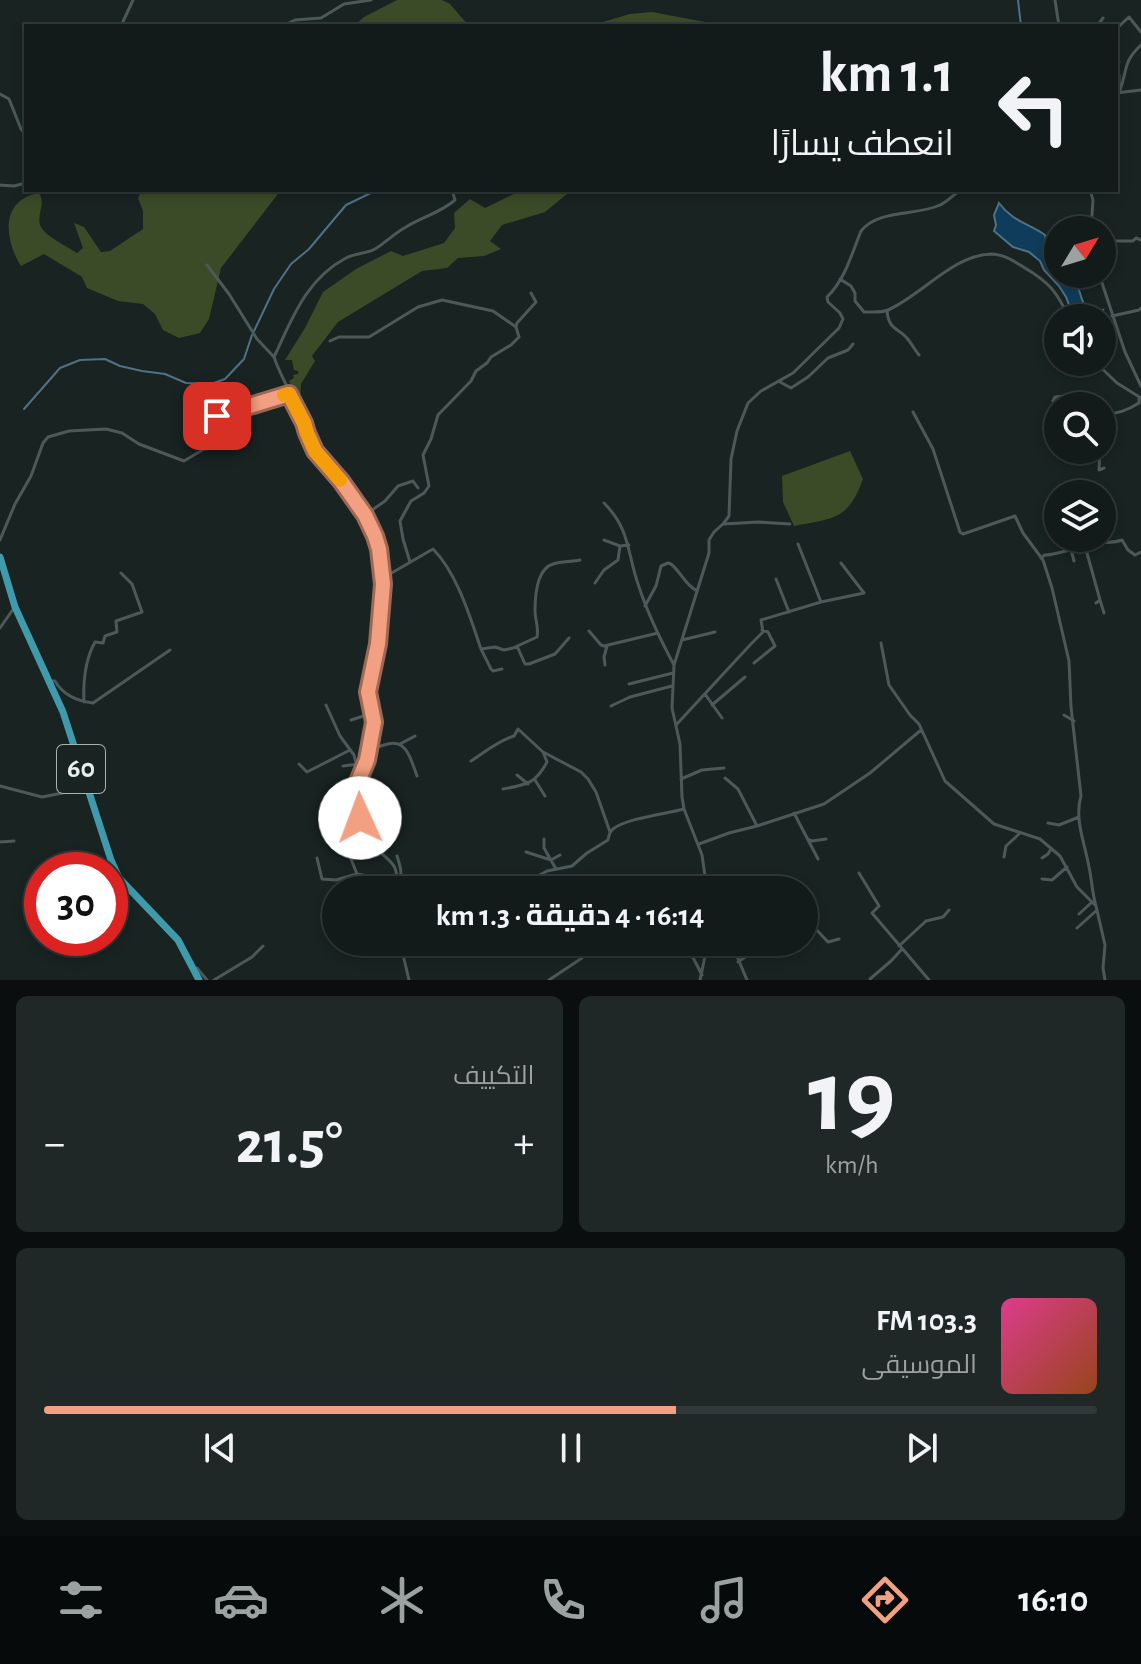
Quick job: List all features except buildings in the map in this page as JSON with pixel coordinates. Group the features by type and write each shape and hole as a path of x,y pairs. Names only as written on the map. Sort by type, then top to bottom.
{"main road":[{"name":"60","path":"0,557 15,607 63,712 119,878 178,940 200,980"}],"street":[{"path":"122,24 133,0"},
{"path":"286,24 295,20 321,18 344,4 371,0"},
{"path":"1055,0 1059,24"},
{"path":"1118,27 1129,17 1141,32"},
{"path":"1098,24 1103,18"},
{"path":"1118,93 1125,79 1127,61 1141,45"},
{"path":"1118,93 1119,75"},
{"path":"1118,93 1141,90"},
{"path":"0,94 9,99 24,133"},
{"path":"0,185 24,184"},
{"path":"274,357 299,303 317,279 344,259 371,251 405,227 447,207 455,200 453,192"},
{"path":"706,876 699,844 684,809 672,686 674,665 709,553 709,540 729,516 731,459 737,431 748,403 761,391 793,373 839,328 843,319 827,297 834,291 866,225 887,215 939,206 957,192"},
{"path":"1091,192 1092,216"},
{"path":"1116,241 1141,240"},
{"path":"840,279 851,286 855,301 864,312 887,311 968,259 992,254 1009,258 1043,278 1063,304"},
{"path":"207,265 257,339 274,357 315,451 341,481 365,515 375,536 383,578 378,644 368,692 374,722 366,763 356,792 360,818 371,842 391,861 396,876"},
{"path":"516,327 536,302 531,293"},
{"path":"330,341 339,337 369,337 418,307 442,300 493,311 519,332 519,337 511,345 476,371 471,381 436,419 423,455 429,486 411,501 400,521 410,562"},
{"path":"1116,315 1141,308"},
{"path":"887,311 895,331 905,335 919,355"},
{"path":"1116,327 1141,386"},
{"path":"780,382 791,388 828,358 848,350 853,344"},
{"path":"1110,376 1140,398 1139,403 1129,410 1116,413"},
{"path":"0,540 48,437 106,429 184,461 204,449 217,448 212,418 289,394"},
{"path":"913,412 933,449 960,532 963,534 1015,516 1041,558 1052,588 1069,661 1081,796 1079,817 1105,945 1105,980"},
{"path":"1098,464 1099,470 1104,468"},
{"path":"365,515 385,501 398,486 413,481 418,488"},
{"path":"604,503 615,514 629,545 645,606 674,665"},
{"path":"724,524 790,524"},
{"path":"604,540 620,546 629,545"},
{"path":"1116,542 1122,540 1132,554 1141,552"},
{"path":"798,544 821,602"},
{"path":"595,583 604,570 618,560 620,546"},
{"path":"383,578 430,550 437,552 466,606 491,669 502,669"},
{"path":"1041,558 1063,552"},
{"path":"1072,552 1074,561"},
{"path":"1086,552 1098,601 1104,613"},
{"path":"481,649 495,647 504,650 537,637 535,610 542,572 552,564 580,560"},
{"path":"676,725 760,637 761,620 864,593 841,563"},
{"path":"645,606 656,586 661,566 665,564 671,564 686,585 697,591"},
{"path":"84,702 83,686 89,653 95,642 103,643 105,636 117,632 116,621 142,612 132,584 121,573"},
{"path":"776,579 789,612"},
{"path":"0,628 15,607"},
{"path":"754,663 775,646 768,632 762,630"},
{"path":"589,631 601,645 658,633"},
{"path":"682,640 715,632"},
{"path":"517,646 525,664 529,664 555,654 569,638"},
{"path":"881,643 889,685 919,724 945,781 988,820 1019,834 1040,839 1060,856 1077,887 1095,906"},
{"path":"605,665 607,645"},
{"path":"48,681 55,681 59,688 74,698 93,703 170,650"},
{"path":"629,684 673,673"},
{"path":"712,705 745,677"},
{"path":"611,706 630,697 672,686"},
{"path":"705,694 722,718"},
{"path":"326,705 357,763 359,776"},
{"path":"351,720 373,713"},
{"path":"1064,715 1074,721"},
{"path":"471,761 503,739 514,736 517,729 543,752 581,772 596,792 610,832 608,840 572,866 538,876"},
{"path":"699,844 824,804 870,773 921,730"},
{"path":"369,751 390,742 400,744 415,736"},
{"path":"400,744 410,757 417,776"},
{"path":"299,764 307,772 350,750"},
{"path":"503,789 535,780 547,762 543,752"},
{"path":"343,766 366,763"},
{"path":"681,779 702,770 724,768"},
{"path":"517,775 528,784"},
{"path":"725,778 738,789 757,826"},
{"path":"535,780 545,796"},
{"path":"0,786 42,797 88,788"},
{"path":"610,832 633,820 684,809"},
{"path":"794,813 818,859"},
{"path":"1048,823 1059,825 1079,817"},
{"path":"1004,857 1006,846 1019,834"},
{"path":"544,839 544,848 556,869"},
{"path":"808,839 826,839"},
{"path":"0,842 14,841"},
{"path":"347,849 357,874"},
{"path":"1042,858 1051,849"},
{"path":"526,852 551,860 560,855"},
{"path":"397,856 401,876"},
{"path":"317,858 322,879 336,880 357,874 365,876"},
{"path":"1042,879 1052,880 1067,867"},
{"path":"859,873 879,906 872,913 929,980"},
{"path":"1079,914 1095,906"},
{"path":"1077,928 1095,906"},
{"path":"870,979 891,961 926,921 943,917 949,910"},
{"path":"818,931 828,942 839,939"},
{"path":"214,980 252,957 263,946"},
{"path":"403,956 409,980"},
{"path":"549,980 583,956"},
{"path":"691,956 701,978"},
{"path":"701,978 705,956"},
{"path":"736,956 747,980"},
{"path":"738,962 747,956"}],"green space":[{"path":"397,0 442,0 450,4 467,24 356,24"},
{"path":"652,12 705,22 596,24 630,14"},
{"path":"141,192 279,192 221,268 209,319 200,333 179,338 163,330 155,314 143,304 118,301 87,288 82,277 44,254 21,266 15,255 9,222 17,204 26,197 39,193 42,229 77,253 83,248 74,223 84,227 101,252 110,251 143,229 143,211 138,198"},
{"path":"518,192 570,192 545,212 502,225 490,241 501,249 484,256 458,258 447,268 422,271 338,322 312,356 315,361 301,384 300,402 289,381 298,371 294,370 292,360 285,360 323,292 356,269 391,251 403,256 444,243 455,228 454,213 470,199 485,208"},
{"path":"850,451 863,479 851,503 829,519 794,526 783,502 782,476"}],"water":[{"path":"999,203 1015,218 1044,234 1044,270 1040,261 1029,252 1013,247 994,231 994,215"},
{"path":"1060,288 1078,288 1084,304 1069,304"}],"waterway":[{"path":"1018,0 1021,24"},
{"path":"254,331 274,289 291,264 309,249 346,205 373,192"},
{"path":"24,409 60,368 80,360 105,359 120,366 165,374 186,383 211,384 225,379 244,359 252,335"}],"slow traffic":[{"path":"284,395 289,394 315,451 340,480"}],"route":[{"path":"217,416 289,394 315,451 365,515 375,536 383,584 378,644 368,692 374,722 367,760 356,792 360,818"}]}
